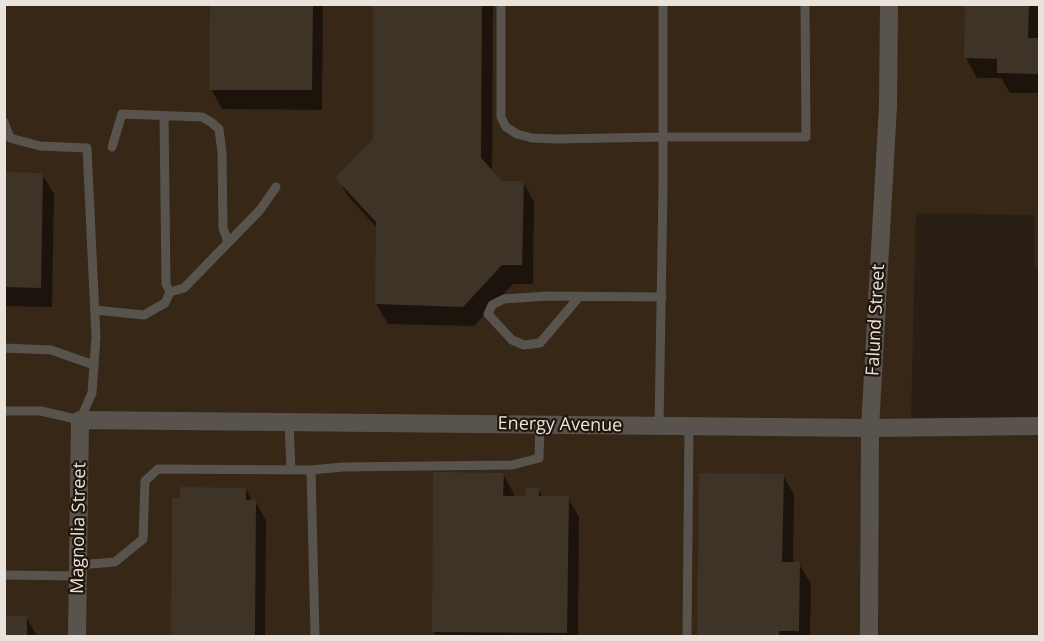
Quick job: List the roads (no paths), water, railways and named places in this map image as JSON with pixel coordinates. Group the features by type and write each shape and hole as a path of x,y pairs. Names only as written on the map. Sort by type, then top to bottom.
{"street":[{"name":"Falund Street","path":"869,636 870,428 888,106 889,4"},
{"name":"Energy Avenue","path":"80,420 870,428 1040,426"},
{"name":"Magnolia Street","path":"77,636 80,420"}],"lane":[{"path":"501,4 501,117 506,127 517,134 532,138 806,137 805,4"},
{"path":"659,426 663,4"},
{"path":"112,147 122,114 202,117 211,122 219,129 222,153 223,228 228,242"},
{"path":"164,116 166,284 170,292"},
{"path":"4,122 10,138 40,146 87,148 96,337 92,393 80,420 40,411 4,411"},
{"path":"94,310 144,315 165,303 170,292 184,288 260,210 276,187"},
{"path":"579,297 540,343 524,345 512,340 488,314 492,305 504,298 547,296 662,297"},
{"path":"4,348 51,350 94,365"},
{"path":"289,422 291,470"},
{"path":"4,575 78,570 115,562 143,539 145,481 158,469 311,470 343,467 512,465 539,458 540,425"},
{"path":"687,636 689,426"},
{"path":"311,470 315,636"}]}
